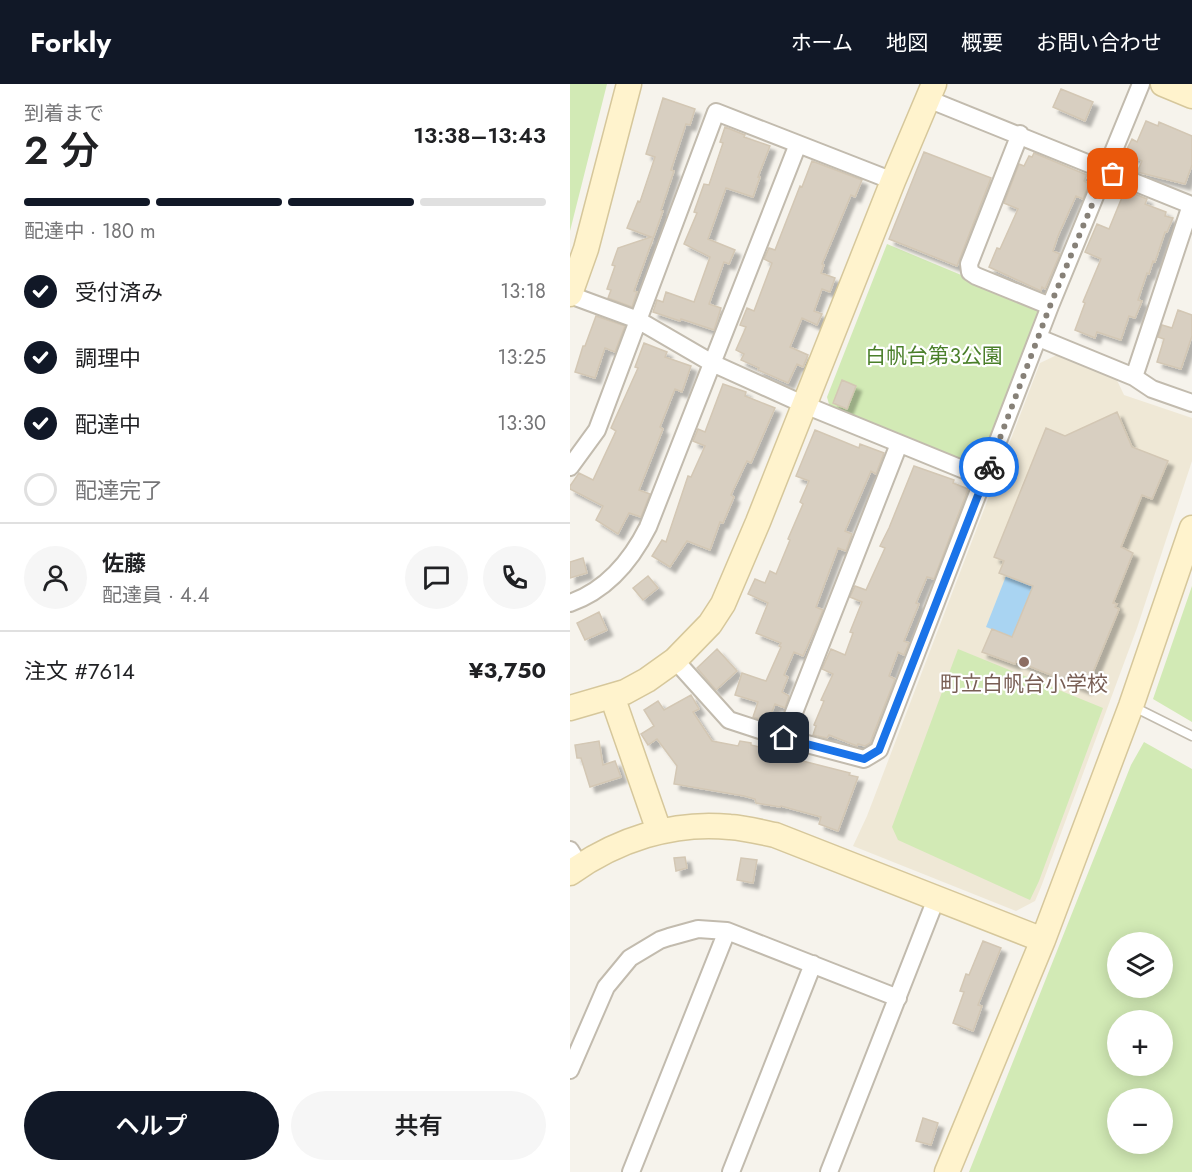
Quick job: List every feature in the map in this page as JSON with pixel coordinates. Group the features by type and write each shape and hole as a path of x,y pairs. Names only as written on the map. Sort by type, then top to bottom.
{"street":[{"path":"629,84 586,249 570,295 638,320 712,363 805,405 984,477"},
{"path":"675,660 729,720 784,738 864,759 879,750 1050,306 1141,84"},
{"path":"1163,84 1192,96"},
{"path":"570,708 612,696 647,680 675,660 710,624 732,586 893,181 931,92 1020,135 1191,205 1134,377"},
{"path":"570,467 597,430 716,112 893,181"},
{"path":"1020,135 969,264 970,272 1050,306"},
{"path":"570,603 580,600 614,578 636,551 648,527 798,144"},
{"path":"1039,338 1134,377 1152,389 1192,403"},
{"path":"784,738 899,444"},
{"path":"947,1172 1043,940 1131,706 1192,528"},
{"path":"612,696 659,831"},
{"path":"573,863 659,831 698,825 730,826 775,835 1043,940"},
{"path":"829,1172 936,898"},
{"path":"570,1070 606,987 630,958 660,940 698,929 727,931 898,998"},
{"path":"631,1172 727,931"},
{"path":"731,1172 813,964"}],"lane":[{"path":"1131,706 1192,736"}],"shaded area":[{"name":"町立白帆台小学校","path":"1059,354 1115,376 1124,395 1192,418 1192,461 1137,628 1041,887 1035,901 1016,911 853,846 867,816 1040,363"}],"green space":[{"path":"570,84 607,84 570,231"},
{"name":"白帆台第３公園","path":"887,244 1038,307 1042,316 984,465 977,468 830,408 827,397"},
{"path":"1192,586 1192,722 1153,699"},
{"path":"958,649 1103,708 1030,900 898,840 892,827"},
{"path":"1144,742 1192,769 1192,1172 969,1172 1131,765"}],"water":[{"path":"1006,576 1033,587 1012,637 986,627"}],"building":[{"path":"1061,89 1093,102 1085,121 1053,107"},
{"path":"663,98 695,109 690,125 686,124 671,170 674,171 661,210 663,211 634,291 637,292 632,307 608,298 611,290 607,289 618,248 651,237 627,228 638,201 640,202 655,157 646,154"},
{"path":"1146,121 1158,126 1159,122 1192,136 1192,165 1185,184 1137,172 1142,161 1125,153 1132,139 1137,142"},
{"path":"725,127 745,135 744,137 770,146 753,197 726,188 708,239 735,250 729,264 724,262 709,304 721,308 714,330 653,312 657,300 663,302 666,292 694,302 710,257 684,244 697,213 694,212 704,184 709,185 723,143 720,142"},
{"path":"924,152 991,178 957,266 889,239"},
{"path":"1034,153 1087,175 1084,181 1089,184 1083,199 1076,196 1058,236 1053,251 1060,254 1045,289 1042,287 1041,291 989,267 1018,209 1004,203 1019,164 1024,166 1029,156 1032,157"},
{"path":"812,161 862,180 855,197 851,195 822,264 824,265 821,273 835,278 830,292 822,289 814,311 822,314 817,325 802,318 790,347 808,355 803,367 797,364 788,383 741,360 744,354 736,350 746,327 740,325 747,308 754,311 772,263 764,259 769,248 775,250"},
{"path":"1125,190 1147,199 1145,204 1166,212 1165,216 1173,218 1165,232 1155,262 1153,261 1149,274 1147,273 1138,300 1142,301 1135,318 1129,316 1121,340 1097,332 1095,338 1075,330 1085,303 1083,302 1101,259 1085,252 1097,224 1109,229"},
{"path":"1178,310 1192,315 1192,336 1181,369 1157,362 1164,339 1158,337 1162,325 1172,328"},
{"path":"596,316 625,326 615,352 605,348 595,378 575,372"},
{"path":"644,343 667,352 665,357 691,366 682,392 675,389 660,427 663,429 639,490 650,494 641,517 629,513 618,534 596,520 603,506 570,489 570,486 579,473 593,480 616,431 611,428 638,368 635,367"},
{"path":"842,380 856,386 847,409 833,403"},
{"path":"723,384 746,392 745,396 775,408 751,463 747,461 731,495 734,497 723,523 720,522 710,550 687,541 670,567 652,556 662,540 666,542 688,476 691,477 705,446 693,441 698,429 705,432"},
{"path":"1117,412 1132,447 1168,461 1152,499 1142,495 1121,547 1133,553 1113,603 1117,604 1115,607 1119,609 1086,689 1016,661 1015,664 982,652 992,629 1012,637 1033,586 999,573 1004,561 994,557 1046,428 1065,436"},
{"path":"815,430 859,448 860,444 884,453 876,474 871,471 845,531 852,534 846,551 838,548 816,607 823,610 803,656 794,652 784,675 788,677 782,692 789,696 785,708 775,704 768,722 753,717 758,702 735,695 742,673 766,681 781,647 779,646 781,643 756,633 768,603 748,594 755,579 765,583 770,571 776,574 790,540 788,539 803,504 800,502 809,481 796,476"},
{"path":"914,466 954,480 953,483 968,489 934,579 927,577 916,603 919,604 904,641 909,643 904,655 898,652 889,676 895,679 870,743 857,746 829,735 827,738 813,735 816,726 814,725 824,701 821,700 833,674 822,669 831,649 845,655 853,633 850,632 862,602 850,597 855,586 866,590 885,548 880,546"},
{"path":"583,558 587,573 570,578 570,562"},
{"path":"648,576 658,588 643,600 633,588"},
{"path":"599,612 607,630 585,640 577,623"},
{"path":"717,649 737,671 716,690 697,668"},
{"path":"691,695 699,709 693,712 712,741 738,746 740,741 751,743 751,745 783,753 783,756 858,777 838,831 819,824 821,817 781,806 756,803 755,799 744,796 674,784 677,766 657,739 648,745 641,734 654,726 644,710 658,701 664,710"},
{"path":"599,741 603,765 615,761 621,777 590,787 581,758 577,758 575,745"},
{"path":"685,857 687,868 676,871 674,858"},
{"path":"741,858 757,860 753,883 737,880"},
{"path":"983,941 1001,948 978,1005 982,1006 973,1031 953,1023 964,992 960,991 966,974 969,975"},
{"path":"923,1118 938,1123 931,1145 916,1141"}],"way so far":[{"path":"989,467 1050,306 1106,171 1113,174"}],"place":[{"name":"町立白帆台小学校","path":"1024,662"}],"route":[{"path":"784,738 864,759 879,750 989,467"}]}
